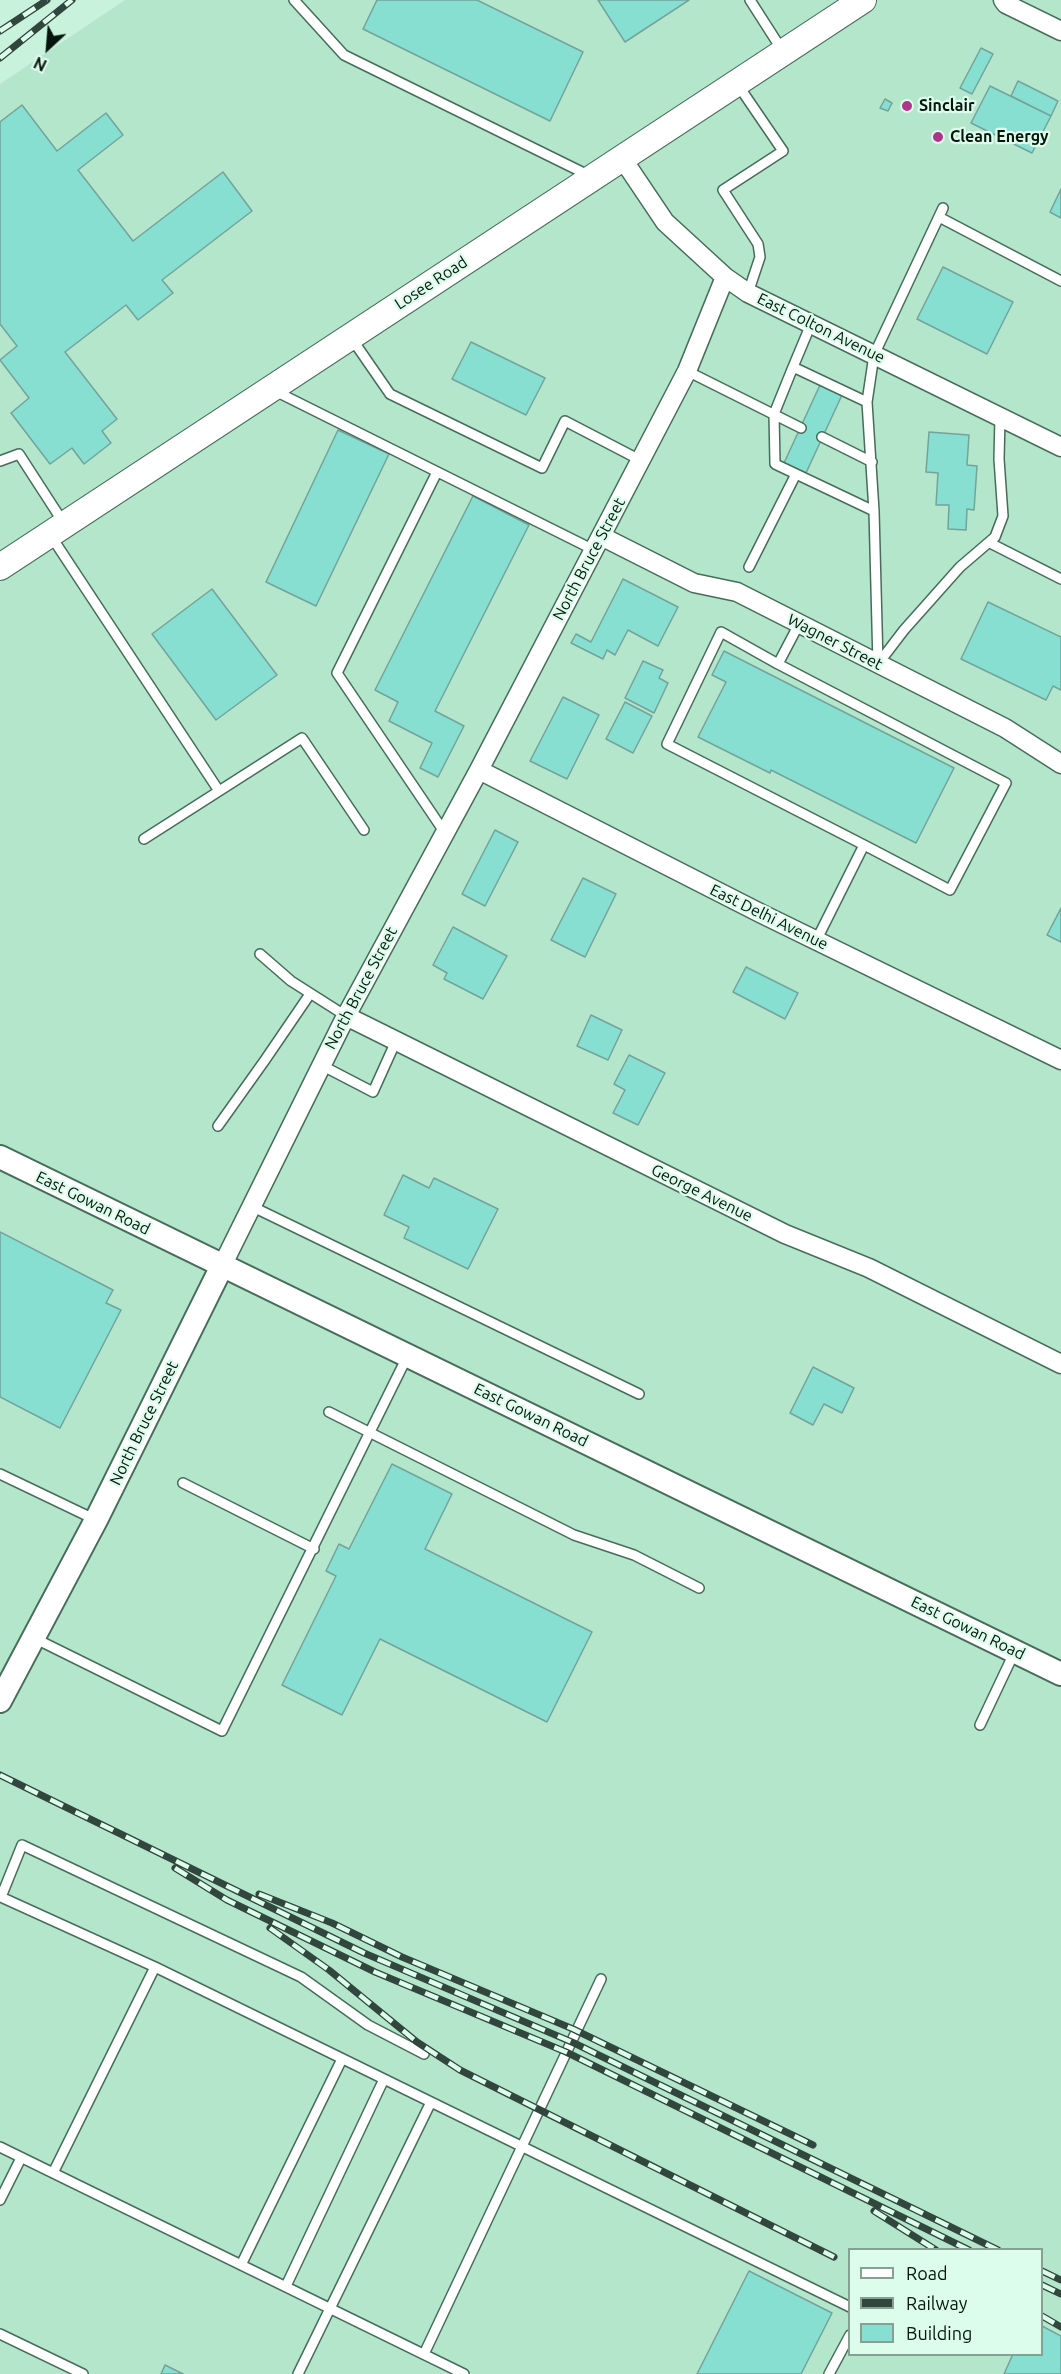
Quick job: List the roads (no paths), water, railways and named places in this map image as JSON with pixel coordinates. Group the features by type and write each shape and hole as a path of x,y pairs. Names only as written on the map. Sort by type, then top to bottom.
{"main road":[{"name":"Losee Road","path":"0,567 863,0"}],"street":[{"path":"1003,0 1006,4 1061,31"},
{"name":"East Colton Avenue","path":"622,158 665,222 724,277 748,293 1061,447"},
{"name":"North Bruce Street","path":"0,1701 96,1520 346,1016 479,770 687,371 724,277"},
{"name":"Wagner Street","path":"598,543 694,583 737,592 1005,728 1058,760"},
{"name":"East Delhi Avenue","path":"479,770 816,941 1061,1060"},
{"name":"George Avenue","path":"346,1016 785,1234 869,1268 1061,1364"},
{"name":"East Gowan Road","path":"0,1157 1061,1674"}],"lane":[{"path":"294,0 344,55 592,178"},
{"path":"750,0 783,52"},
{"path":"736,83 783,151 723,190 758,244 760,257 748,293"},
{"path":"878,664 872,462 867,402 874,355 941,213 1061,281"},
{"path":"811,324 774,414 775,464 874,511"},
{"path":"350,337 390,394 542,468 565,421 640,460"},
{"path":"794,367 867,402"},
{"path":"687,371 801,428"},
{"path":"270,389 437,472 598,543"},
{"path":"878,664 904,630 960,567 995,537 1003,516 999,459 1000,417"},
{"path":"822,437 872,462"},
{"path":"0,461 19,454 57,529 219,791"},
{"path":"437,472 337,673 445,833"},
{"path":"749,567 796,474"},
{"path":"990,543 1061,579"},
{"path":"778,664 799,624"},
{"path":"721,632 1006,783 950,890 864,845 667,744 721,632"},
{"path":"144,839 302,738 364,830"},
{"path":"816,941 864,845"},
{"path":"260,954 291,981 346,1016"},
{"path":"218,1126 310,994"},
{"path":"321,1065 373,1092 396,1041"},
{"path":"251,1206 639,1394"},
{"path":"34,1638 222,1731 408,1355"},
{"path":"329,1412 574,1535 634,1555 699,1588"},
{"path":"0,1474 96,1520"},
{"path":"183,1483 314,1549"},
{"path":"980,1725 1015,1651"},
{"path":"424,2054 368,2025 301,1977 22,1845 1,1897 155,1967 848,2307"},
{"path":"53,2173 155,1967"},
{"path":"424,2354 601,1979"},
{"path":"240,2265 342,2059"},
{"path":"286,2286 384,2079"},
{"path":"298,2374 431,2102"},
{"path":"0,2147 464,2374"},
{"path":"0,2200 21,2158"},
{"path":"0,2334 82,2374"},
{"path":"830,2374 848,2337"}],"railway":[{"path":"0,31 47,0"},
{"path":"0,58 72,0"},
{"path":"0,1775 364,1953 574,2043 994,2248"},
{"path":"175,1868 227,1900 375,1972 566,2052 965,2248"},
{"path":"259,1894 332,1923 402,1957 573,2029 813,2145"},
{"path":"270,1928 329,1970 417,2042 460,2070 834,2257"},
{"path":"874,2211 933,2248"},
{"path":"1043,2271 1061,2280"},
{"path":"1043,2285 1061,2294"},
{"path":"1043,2317 1061,2327"}],"place":[{"name":"Sinclair","path":"907,106"},
{"name":"Clean Energy","path":"938,137"}]}
